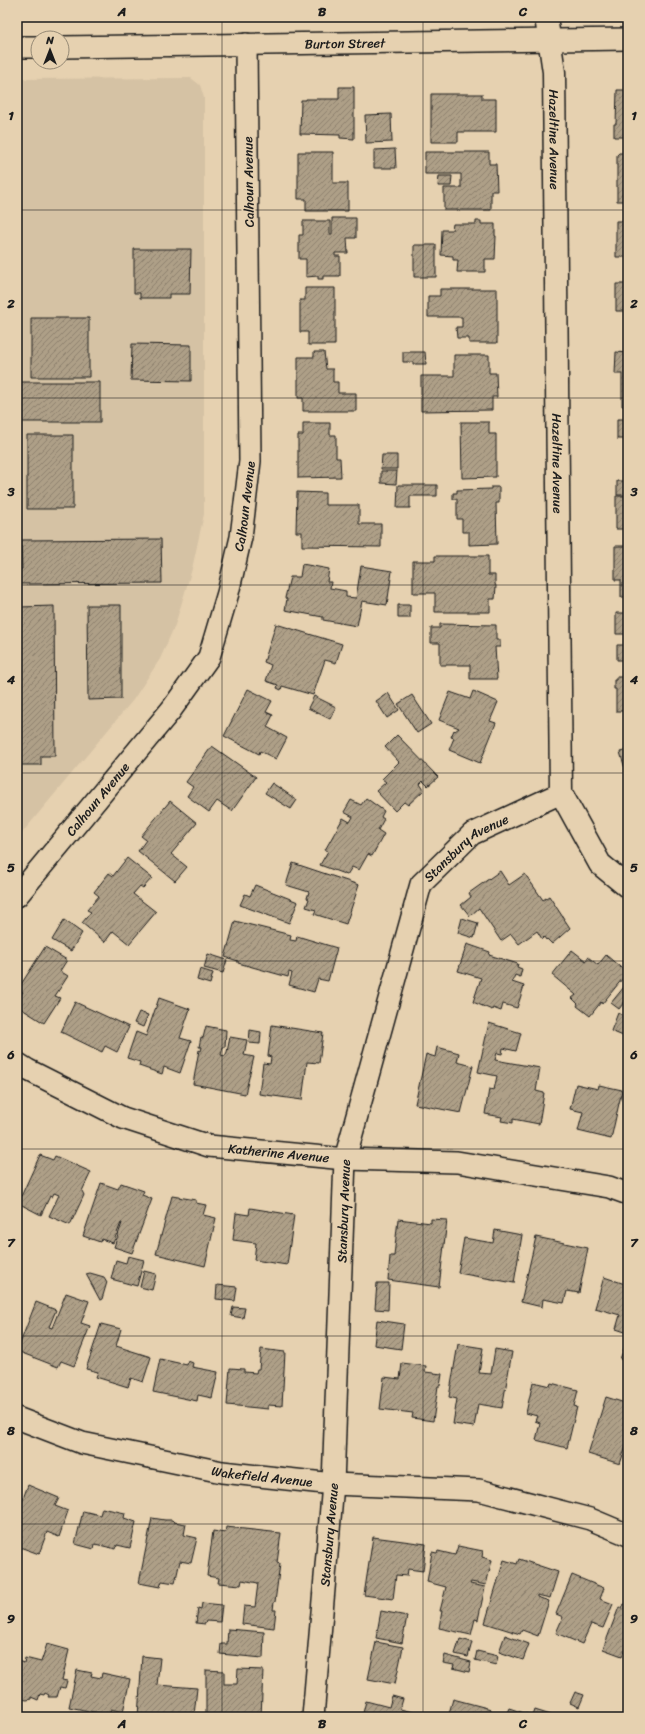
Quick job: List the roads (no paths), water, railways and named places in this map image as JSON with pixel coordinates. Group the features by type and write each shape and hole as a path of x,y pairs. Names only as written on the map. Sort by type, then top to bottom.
{"street":[{"name":"Hazeltine Avenue","path":"546,17 554,72 561,793 600,864 628,887"},
{"name":"Burton Street","path":"70,46 628,39"},
{"name":"Calhoun Avenue","path":"17,896 171,710 209,657 228,593 241,537 250,461 246,44"},
{"path":"17,47 30,47"},
{"name":"Stansbury Avenue","path":"314,1717 333,1484 345,1159 421,884 472,834 561,793"},
{"name":"Katherine Avenue","path":"17,1063 124,1118 209,1146 345,1159 456,1162 609,1187 628,1194"},
{"name":"Wakefield Avenue","path":"17,1418 82,1443 222,1472 333,1484 479,1490 590,1519 628,1535"}]}
